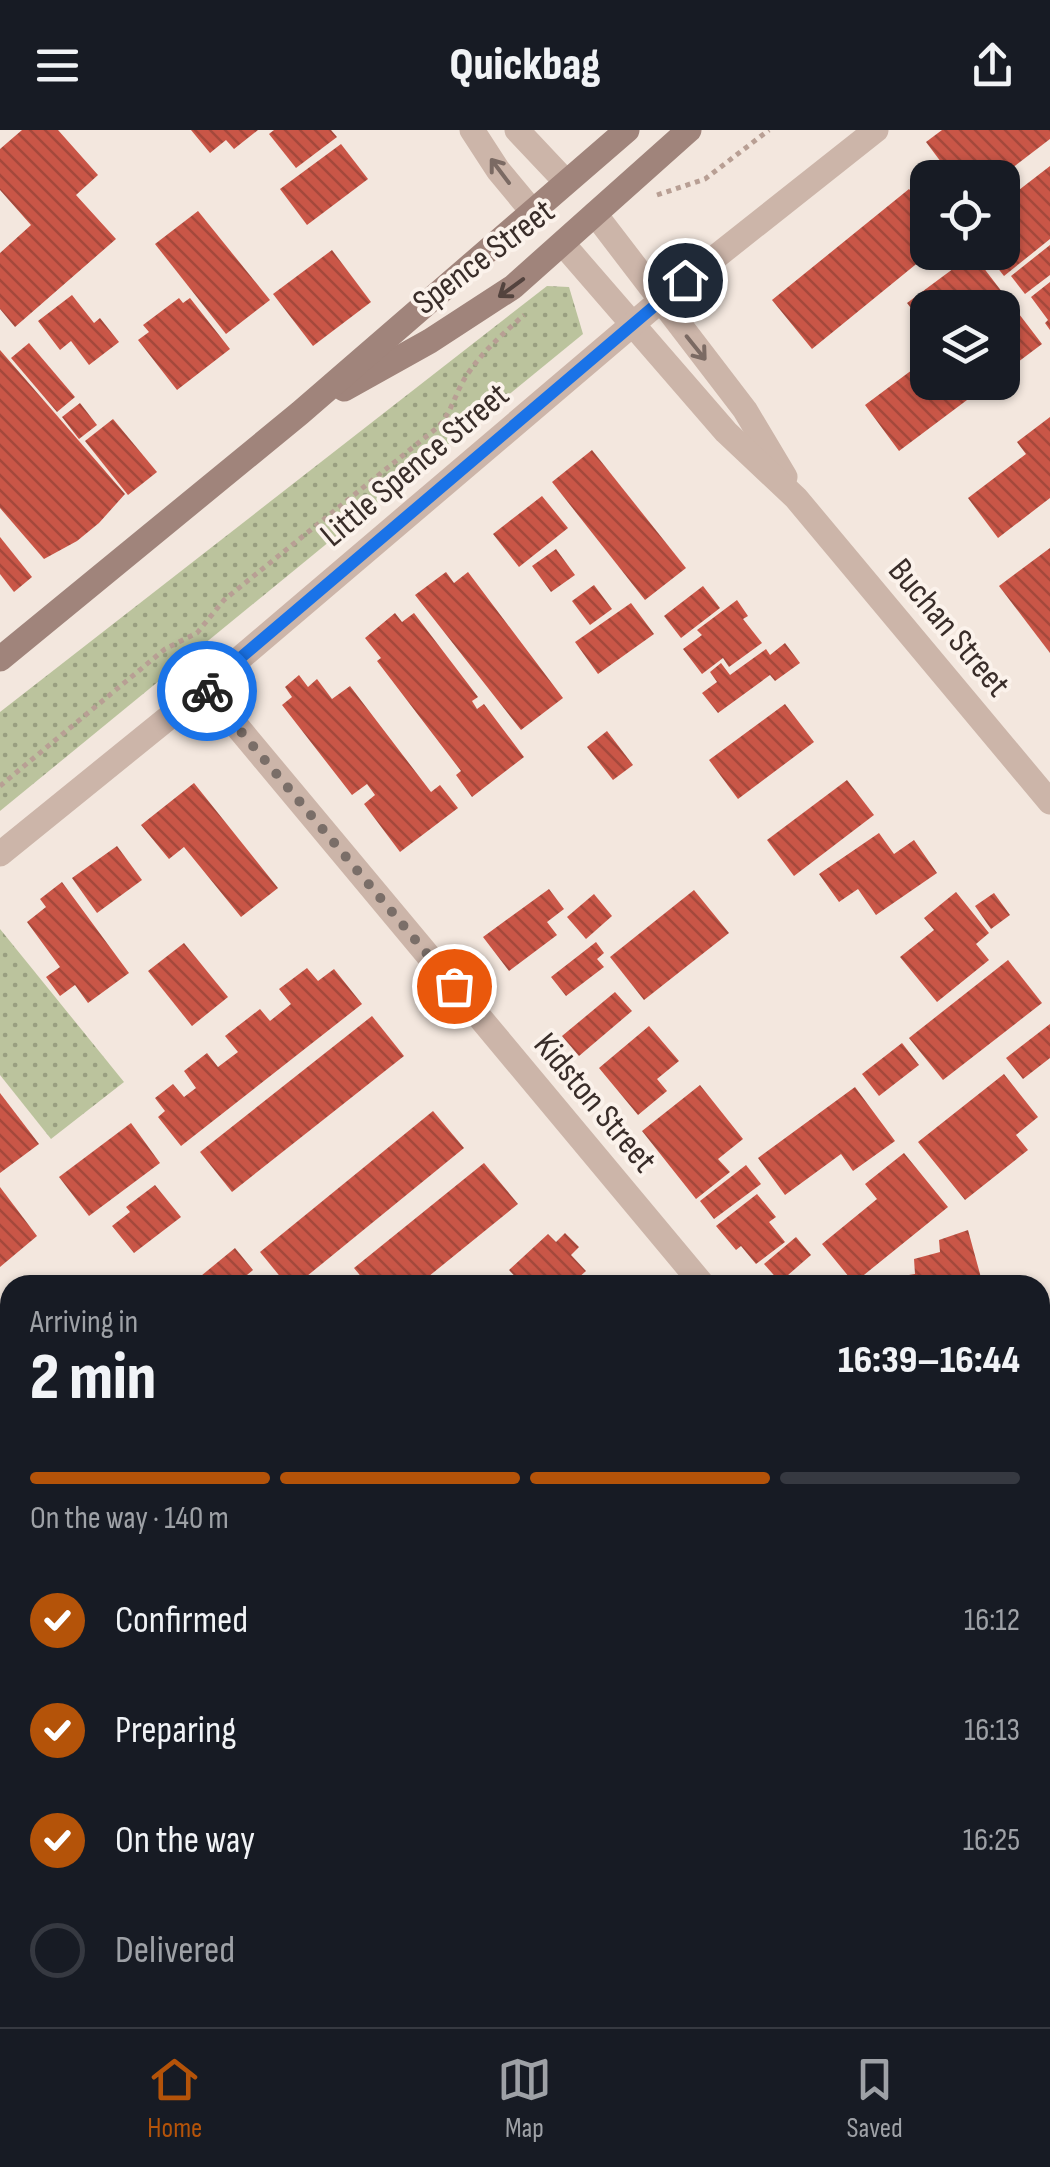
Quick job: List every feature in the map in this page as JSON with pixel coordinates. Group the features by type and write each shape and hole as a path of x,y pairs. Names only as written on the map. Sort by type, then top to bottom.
{"street":[{"name":"Buchan Street","path":"472,130 498,170 532,210 726,432 796,498 1050,802"},
{"name":"Buchan Street","path":"517,130 628,253 660,301 745,410 796,498"},
{"name":"Spence Street","path":"0,659 300,413 627,130"},
{"name":"Spence Street","path":"300,413 483,308 564,244 688,130"},
{"name":"Little Spence Street","path":"0,854 205,688 633,323 876,130"},
{"name":"Kidston Street","path":"205,688 695,1275"}],"path":[{"path":"642,200 705,179 770,130"},
{"path":"0,786 165,649 197,633 224,600 438,426 470,371 530,309"}],"green space":[{"path":"547,286 569,287 583,334 0,811 0,712"},
{"path":"0,929 124,1082 51,1139 0,1075"}],"building":[{"path":"22,130 58,130 98,175 76,195 116,239 15,327 0,309 0,253 31,225 0,190 0,149"},
{"path":"191,130 258,130 234,149 226,140 210,153"},
{"path":"274,130 331,130 337,137 296,168 269,134"},
{"path":"942,130 1050,130 1050,139 1020,162 940,160 926,142"},
{"path":"341,144 368,179 307,225 280,189"},
{"path":"1050,166 1050,239 1020,263 1020,189"},
{"path":"910,190 910,269 812,349 772,300"},
{"path":"198,211 270,300 226,334 155,244"},
{"path":"1050,245 1050,275 1025,294 1011,276"},
{"path":"332,250 371,302 313,346 273,294"},
{"path":"951,270 985,270 1001,290 925,290"},
{"path":"1050,282 1050,330 1045,323 1048,320 1031,297"},
{"path":"72,295 94,323 100,318 119,342 89,365 71,341 60,350 38,321"},
{"path":"179,298 183,303 190,298 230,349 177,390 138,340 149,332 143,325"},
{"path":"1020,315 1042,344 1020,360"},
{"path":"29,343 75,397 57,412 11,358"},
{"path":"0,350 125,494 77,541 44,559 0,508"},
{"path":"910,371 910,400 967,400 899,451 865,405"},
{"path":"80,403 97,425 79,439 62,417"},
{"path":"1050,417 1050,498 998,538 968,498 1026,454 1017,442"},
{"path":"113,419 157,472 128,495 85,441"},
{"path":"592,450 686,568 645,600 552,482"},
{"path":"542,496 568,528 519,567 493,534"},
{"path":"0,537 32,577 14,592 0,574"},
{"path":"1050,548 1050,653 999,586"},
{"path":"556,549 575,575 551,592 532,566"},
{"path":"446,572 454,583 468,572 563,698 521,730 415,595"},
{"path":"594,585 612,609 590,625 572,601"},
{"path":"703,586 720,608 681,638 664,616"},
{"path":"737,600 748,616 743,619 762,643 729,667 723,658 702,674 683,649 702,635 697,630"},
{"path":"631,603 654,634 598,674 575,642"},
{"path":"395,613 402,622 414,613 478,697 472,701 477,709 484,704 524,757 472,797 456,775 461,771 377,661 381,658 365,638"},
{"path":"785,643 800,663 775,681 770,675 718,713 702,693 717,682 710,672 721,663 730,675 766,649 770,655"},
{"path":"299,675 308,687 317,679 332,699 350,686 431,792 440,785 458,808 400,852 364,804 375,795 367,784 352,795 282,705 292,697 285,687"},
{"path":"785,704 814,742 738,799 709,760"},
{"path":"607,731 633,765 613,780 587,747"},
{"path":"847,780 874,815 794,876 767,840"},
{"path":"194,783 278,888 241,917 184,847 169,859 141,825"},
{"path":"879,833 894,854 914,840 937,873 876,915 858,889 839,902 819,874"},
{"path":"117,846 142,880 97,913 72,878"},
{"path":"62,882 129,973 88,1003 75,985 60,996 46,977 60,967 27,922 46,907 40,899"},
{"path":"549,889 564,909 547,922 557,935 509,971 483,937"},
{"path":"694,890 729,933 644,1000 610,957"},
{"path":"956,892 989,933 976,944 989,960 937,1002 900,957 934,930 924,918"},
{"path":"994,893 1010,915 991,929 975,906"},
{"path":"594,894 612,916 586,939 567,917"},
{"path":"596,942 604,953 597,959 604,967 566,996 551,977"},
{"path":"184,943 228,997 192,1026 148,971"},
{"path":"1008,960 1042,1003 943,1080 909,1038"},
{"path":"307,968 318,981 334,969 362,1004 181,1146 158,1117 165,1111 155,1098 173,1084 184,1097 196,1088 184,1071 207,1053 218,1067 238,1052 225,1036 260,1009 270,1021 291,1004 279,989"},
{"path":"615,992 632,1011 579,1056 562,1036"},
{"path":"372,1016 404,1056 232,1192 200,1152"},
{"path":"1050,1024 1050,1058 1023,1079 1006,1058"},
{"path":"649,1026 679,1061 657,1079 667,1091 638,1115 599,1068"},
{"path":"902,1043 919,1065 879,1096 862,1074"},
{"path":"1004,1074 1038,1117 1016,1135 1028,1150 965,1200 918,1142"},
{"path":"700,1085 743,1139 718,1159 730,1172 696,1199 642,1131"},
{"path":"855,1087 895,1141 853,1171 841,1154 785,1195 758,1158"},
{"path":"0,1093 39,1144 0,1173"},
{"path":"433,1111 464,1148 308,1275 279,1275 260,1252"},
{"path":"131,1123 160,1163 89,1216 59,1177"},
{"path":"904,1153 948,1207 864,1275 847,1275 822,1244 877,1199 865,1184"},
{"path":"484,1163 518,1204 430,1275 360,1275 354,1268"},
{"path":"746,1165 761,1184 714,1219 700,1201"},
{"path":"155,1185 181,1217 134,1253 112,1226 130,1212 126,1207"},
{"path":"0,1187 37,1236 0,1267"},
{"path":"757,1194 776,1217 769,1222 785,1242 756,1264 741,1246 736,1250 716,1226"},
{"path":"968,1230 980,1275 909,1275 915,1274 914,1259 940,1252 939,1240"},
{"path":"565,1233 579,1247 571,1255 586,1271 581,1275 514,1275 509,1270 548,1234 556,1242"},
{"path":"796,1237 811,1255 788,1275 774,1275 764,1264"},
{"path":"235,1248 253,1270 247,1275 202,1275"}],"way so far":[{"path":"207,691 454,986"}],"route":[{"path":"207,691 205,688 685,280"}]}
